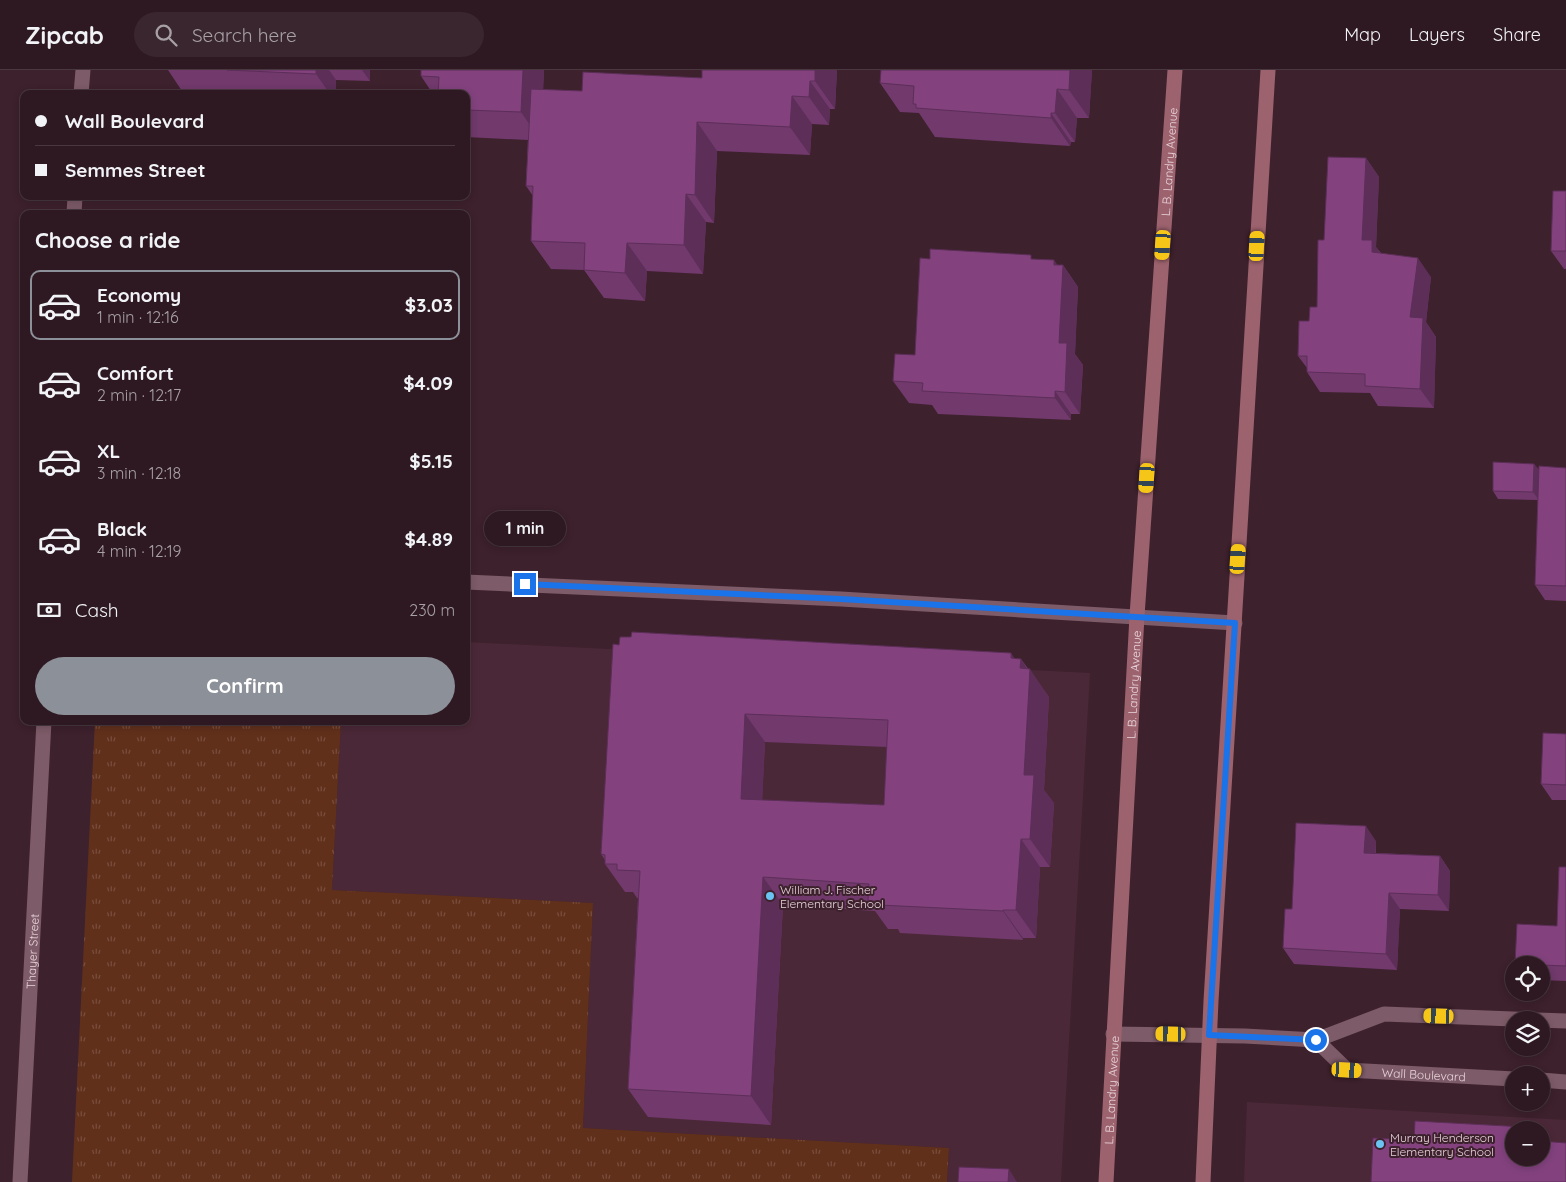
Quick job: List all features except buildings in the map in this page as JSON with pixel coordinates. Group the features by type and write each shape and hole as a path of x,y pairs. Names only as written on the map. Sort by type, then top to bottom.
{"street":[{"path":"81,90 82,70"},
{"name":"L. B. Landry Avenue","path":"1106,1182 1138,616 1174,70"},
{"path":"1203,1182 1209,1035 1268,70"},
{"path":"470,582 841,599 1235,623"},
{"name":"Thayer Street","path":"20,1182 44,725"},
{"path":"1113,1034 1209,1035 1316,1040 1384,1014 1566,1020"},
{"name":"Wall Boulevard","path":"1316,1040 1347,1070 1505,1079"},
{"path":"1550,1081 1566,1082"}],"shaded area":[{"name":"William J. Fischer Elementary School","path":"470,642 1090,673 1061,1182 947,1182 949,1148 583,1128 593,903 332,890 341,725 470,725"},
{"name":"Murray Henderson Elementary School","path":"1247,1102 1566,1120 1566,1182 1244,1182"}],"green space":[{"path":"95,725 341,725 332,890 593,903 583,1128 949,1148 947,1182 72,1182"}],"place":[{"name":"William J. Fischer Elementary School","path":"770,896"},
{"name":"Murray Henderson Elementary School","path":"1380,1144"}],"route":[{"path":"525,584 841,599 1235,623 1209,1035 1316,1040"}]}
